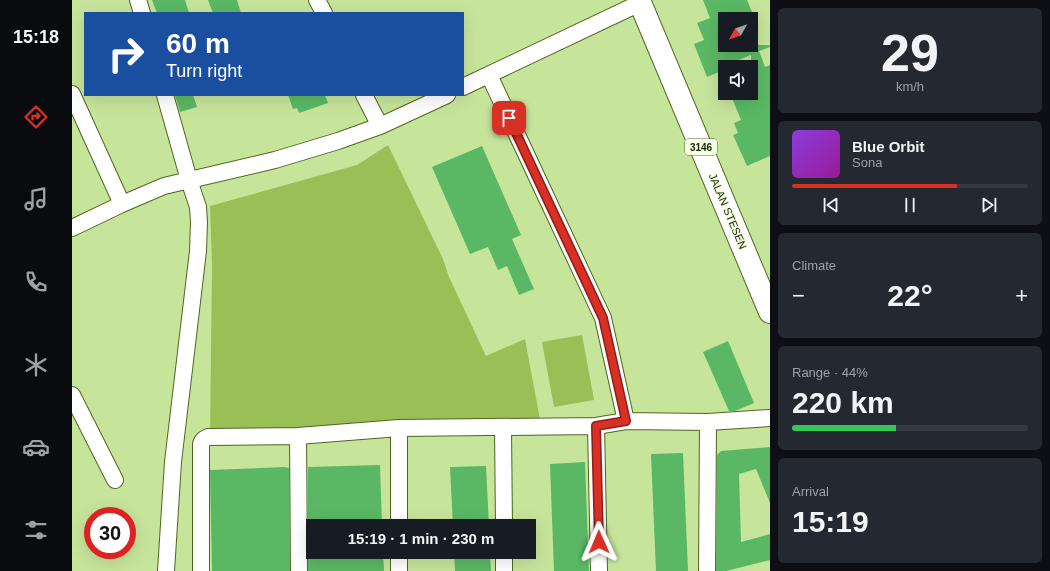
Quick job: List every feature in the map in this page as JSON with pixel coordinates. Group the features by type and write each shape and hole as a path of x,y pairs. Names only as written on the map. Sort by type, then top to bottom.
{"main road":[{"name":"JALAN STESEN","path":"640,2 770,312"}],"street":[{"path":"138,0 142,12"},
{"path":"317,0 323,12"},
{"path":"464,87 640,2"},
{"path":"489,75 603,318 626,421"},
{"path":"72,94 122,204"},
{"path":"165,96 198,207 200,222 198,251 173,462 166,571"},
{"path":"365,96 380,126"},
{"path":"72,228 164,186 275,160 338,141 380,126 445,96"},
{"path":"72,395 115,480"},
{"path":"201,571 201,441 204,438 298,436 399,428 596,426 626,421 708,422 770,418"},
{"path":"707,571 708,422"},
{"path":"596,426 599,571"},
{"path":"399,428 399,519"},
{"path":"504,428 504,519"},
{"path":"298,436 299,571"},
{"path":"399,559 399,571"},
{"path":"504,559 504,571"}],"green space":[{"path":"388,145 443,259 449,277 486,356 525,339 542,430 210,437 212,266 210,206 357,165"},
{"path":"582,335 594,400 554,407 542,342"}],"building":[{"path":"152,0 185,0 189,12 157,12"},
{"path":"208,0 237,0 241,12 213,12"},
{"path":"703,0 747,0 752,12 718,12 718,52 758,52 758,45 770,45 770,47 759,51 765,67 770,65 770,156 747,166 733,135 738,133 734,123 741,120 733,100 758,100 758,60 751,60 751,55 738,60 718,60 718,72 707,77 694,44 704,40 697,23 710,18"},
{"path":"175,96 193,96 197,107 180,112"},
{"path":"288,96 325,96 328,103 299,113 297,108 293,109"},
{"path":"482,146 521,235 512,239 534,289 519,295 507,266 498,270 488,247 470,254 432,167"},
{"path":"728,341 754,403 735,411 729,411 703,352"},
{"path":"770,447 770,503 756,469 739,474 741,542 770,534 770,560 726,571 716,571 717,455 721,451"},
{"path":"683,453 688,571 656,571 651,454"},
{"path":"585,462 589,571 554,571 550,464"},
{"path":"380,465 382,519 308,519 308,467"},
{"path":"486,466 489,519 453,519 450,467"},
{"path":"289,468 290,571 212,571 210,470"},
{"path":"308,559 383,559 384,571 308,571"},
{"path":"454,559 490,559 491,571 455,571"}],"route":[{"path":"509,118 603,318 626,421 596,426 599,542"}]}
